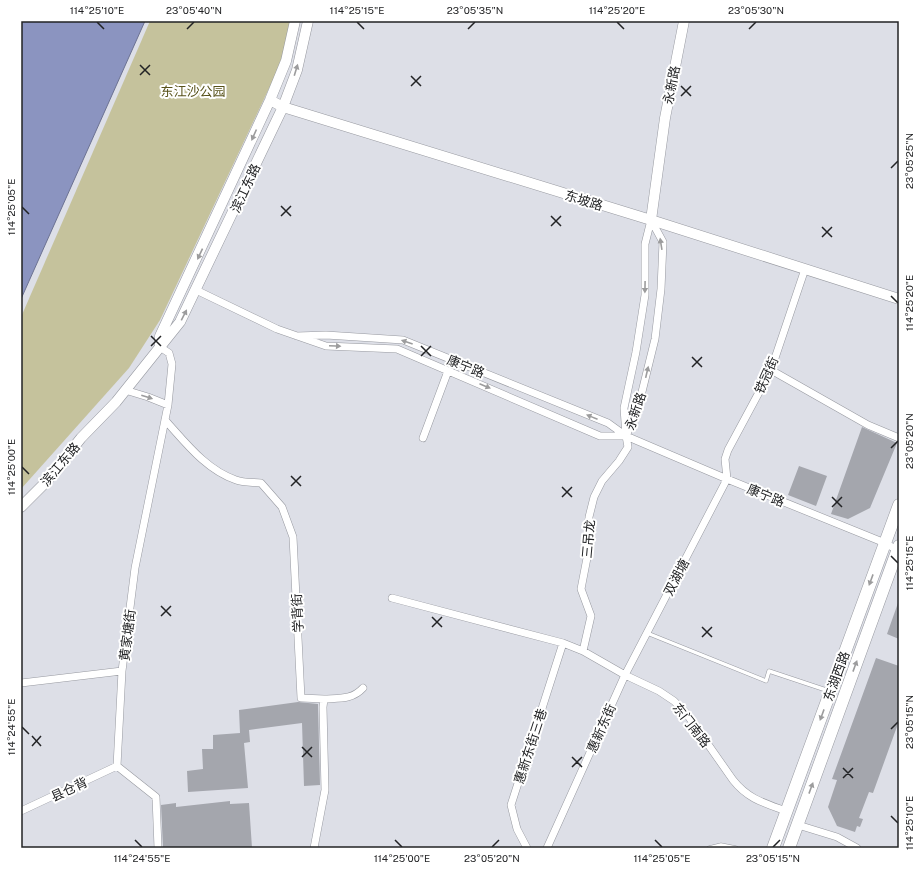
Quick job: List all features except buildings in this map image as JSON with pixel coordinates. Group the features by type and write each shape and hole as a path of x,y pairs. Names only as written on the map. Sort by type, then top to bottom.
{"main road":[{"name":"滨江东路","path":"160,346 160,336 270,100 286,61 295,21"},
{"name":"滨江东路","path":"21,507 47,480 81,438 125,390 180,322 283,107 297,70 308,21"},
{"name":"永新路","path":"651,220 665,118 684,21"},
{"name":"东坡路","path":"270,100 283,107 651,220 899,299"},
{"name":"东湖西路","path":"773,848 899,505"},
{"name":"东湖西路","path":"789,848 898,549"}],"street":[{"name":"永新路","path":"626,436 638,408 655,338 660,296 663,242 651,220"},
{"name":"永新路","path":"626,436 624,408 636,352 644,302 645,244 651,220"},
{"name":"铁冠街","path":"727,479 725,459 728,450 770,370 805,269"},
{"name":"康宁路","path":"196,290 277,330 326,346 397,349 600,436 626,436"},
{"name":"康宁路","path":"297,336 326,335 402,340 608,423 626,436 898,549"},
{"name":"黄家塘街","path":"117,766 122,671 135,568 168,405 172,364 169,353 160,346"},
{"path":"770,370 868,425 899,438"},
{"path":"423,438 448,371"},
{"path":"125,390 168,405"},
{"name":"学背街","path":"165,420 191,449 214,469 237,480 261,483 282,507 293,537 300,698 324,699"},
{"name":"三吊龙","path":"583,651 591,616 581,589 587,558 589,517 594,497 602,481 619,461 628,447 626,436"},
{"name":"双湖塘","path":"625,675 727,479"},
{"name":"东门南路","path":"392,598 563,643 583,651 625,675 658,691 678,705 733,780 745,793 786,811"},
{"name":"惠新东街三巷","path":"527,848 517,829 511,805 563,643"},
{"path":"21,683 122,671"},
{"name":"惠新东街","path":"547,848 625,675"},
{"path":"314,848 324,790 324,699 349,698 363,688"},
{"path":"117,766 156,797 158,848"},
{"name":"县仓背","path":"21,811 117,766"},
{"path":"798,825 837,837 857,848"}],"lane":[{"path":"647,633 766,681 769,671 830,691"},
{"path":"709,848 723,845 736,848"}],"green space":[{"name":"东江沙公园","path":"150,21 290,21 281,63 160,320 129,368 21,489 21,317"}],"water":[{"path":"21,21 145,21 21,299"}]}
